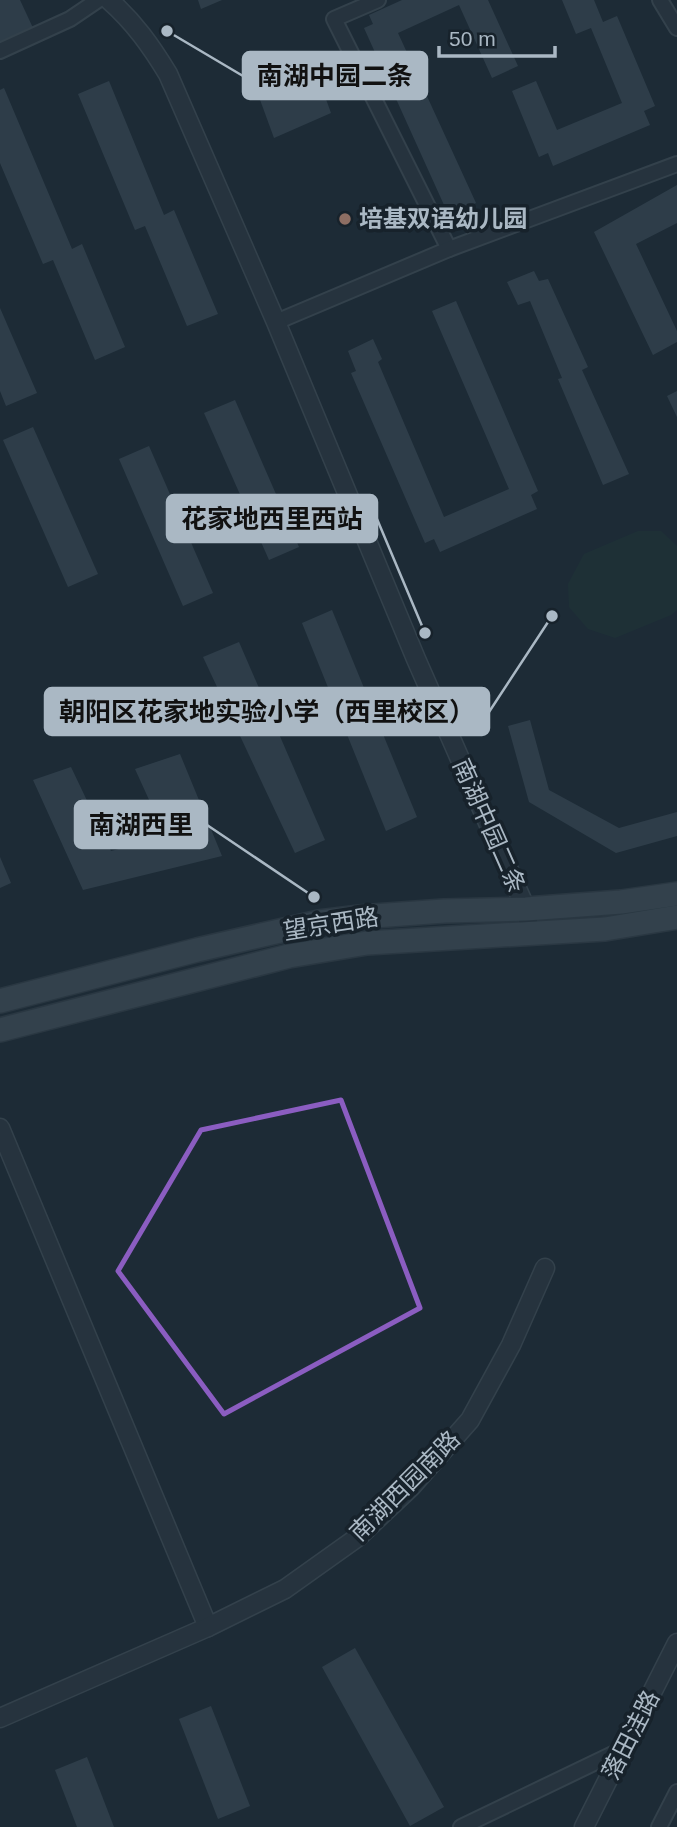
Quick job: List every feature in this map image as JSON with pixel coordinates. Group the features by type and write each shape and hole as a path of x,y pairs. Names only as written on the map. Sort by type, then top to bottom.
{"main road":[{"name":"望京西路","path":"0,1001 319,922 430,912 621,902 677,894"},
{"name":"望京西路","path":"0,1030 289,956 367,943 605,929 677,918"}],"street":[{"path":"0,51 70,19 98,0"},
{"name":"南湖中园二条","path":"109,0 130,18 168,74 276,322 416,659 526,909 530,933"},
{"path":"378,0 334,19 449,249"},
{"path":"660,0 677,28"},
{"path":"276,322 449,249 677,164"},
{"path":"0,1128 208,1628"},
{"name":"南湖西园南路","path":"0,1718 208,1628 285,1589 358,1536 411,1487 470,1420 511,1345 545,1268"},
{"name":"落田洼路","path":"584,1827 677,1643"},
{"path":"461,1827 624,1749"},
{"path":"659,1827 677,1792"}],"highlighted area":[{"path":"341,1100 420,1308 224,1414 118,1271 201,1130"}],"green space":[{"path":"638,531 661,531 677,546 677,610 615,638 588,629 569,607 568,584 584,554"}],"building":[{"path":"0,0 20,0 33,28 0,43"},
{"path":"198,0 222,0 201,9"},
{"path":"402,0 488,0 518,66 492,78 459,5 398,33 476,203 449,216 364,28 373,24 369,15"},
{"path":"562,0 594,0 603,22 617,16 655,106 644,111 650,125 553,166 548,153 539,157 512,91 536,81 557,130 622,103 591,28 576,34"},
{"path":"311,58 331,113 274,138 251,75"},
{"path":"109,81 164,215 174,210 218,314 187,326 145,226 135,230 78,94"},
{"path":"4,88 72,249 82,244 125,347 95,360 53,260 43,264 0,163 0,90"},
{"path":"677,185 677,223 636,244 677,331 677,342 653,355 594,232"},
{"path":"534,271 539,281 548,279 588,367 582,370 629,474 603,485 558,379 562,378 530,301 518,305 507,282"},
{"path":"456,301 538,491 531,495 537,509 440,552 434,539 425,543 351,373 356,371 348,351 373,339 382,359 378,362 444,517 509,489 432,311"},
{"path":"0,308 37,393 6,406 0,391"},
{"path":"677,391 677,417 667,396"},
{"path":"235,400 299,547 269,560 204,413"},
{"path":"33,427 98,574 68,587 3,440"},
{"path":"149,446 213,593 183,606 119,459"},
{"path":"332,610 417,817 386,831 302,623"},
{"path":"239,642 325,840 295,853 203,657"},
{"path":"530,720 549,790 619,828 677,812 677,836 616,853 529,802 508,726"},
{"path":"180,754 222,856 83,890 33,780 71,767 111,851 166,837 135,769"},
{"path":"0,857 11,883 0,888"},
{"path":"355,1648 444,1807 410,1826 322,1667"},
{"path":"211,1706 250,1806 218,1819 179,1719"},
{"path":"87,1757 114,1827 77,1827 55,1770"}],"place":[{"name":"南湖中园二条","path":"167,31"},
{"name":"培基双语幼儿园","path":"345,219"},
{"name":"朝阳区花家地实验小学（西里校区）","path":"552,616"},
{"name":"花家地西里西站","path":"425,633"},
{"name":"南湖西里","path":"314,897"}]}
